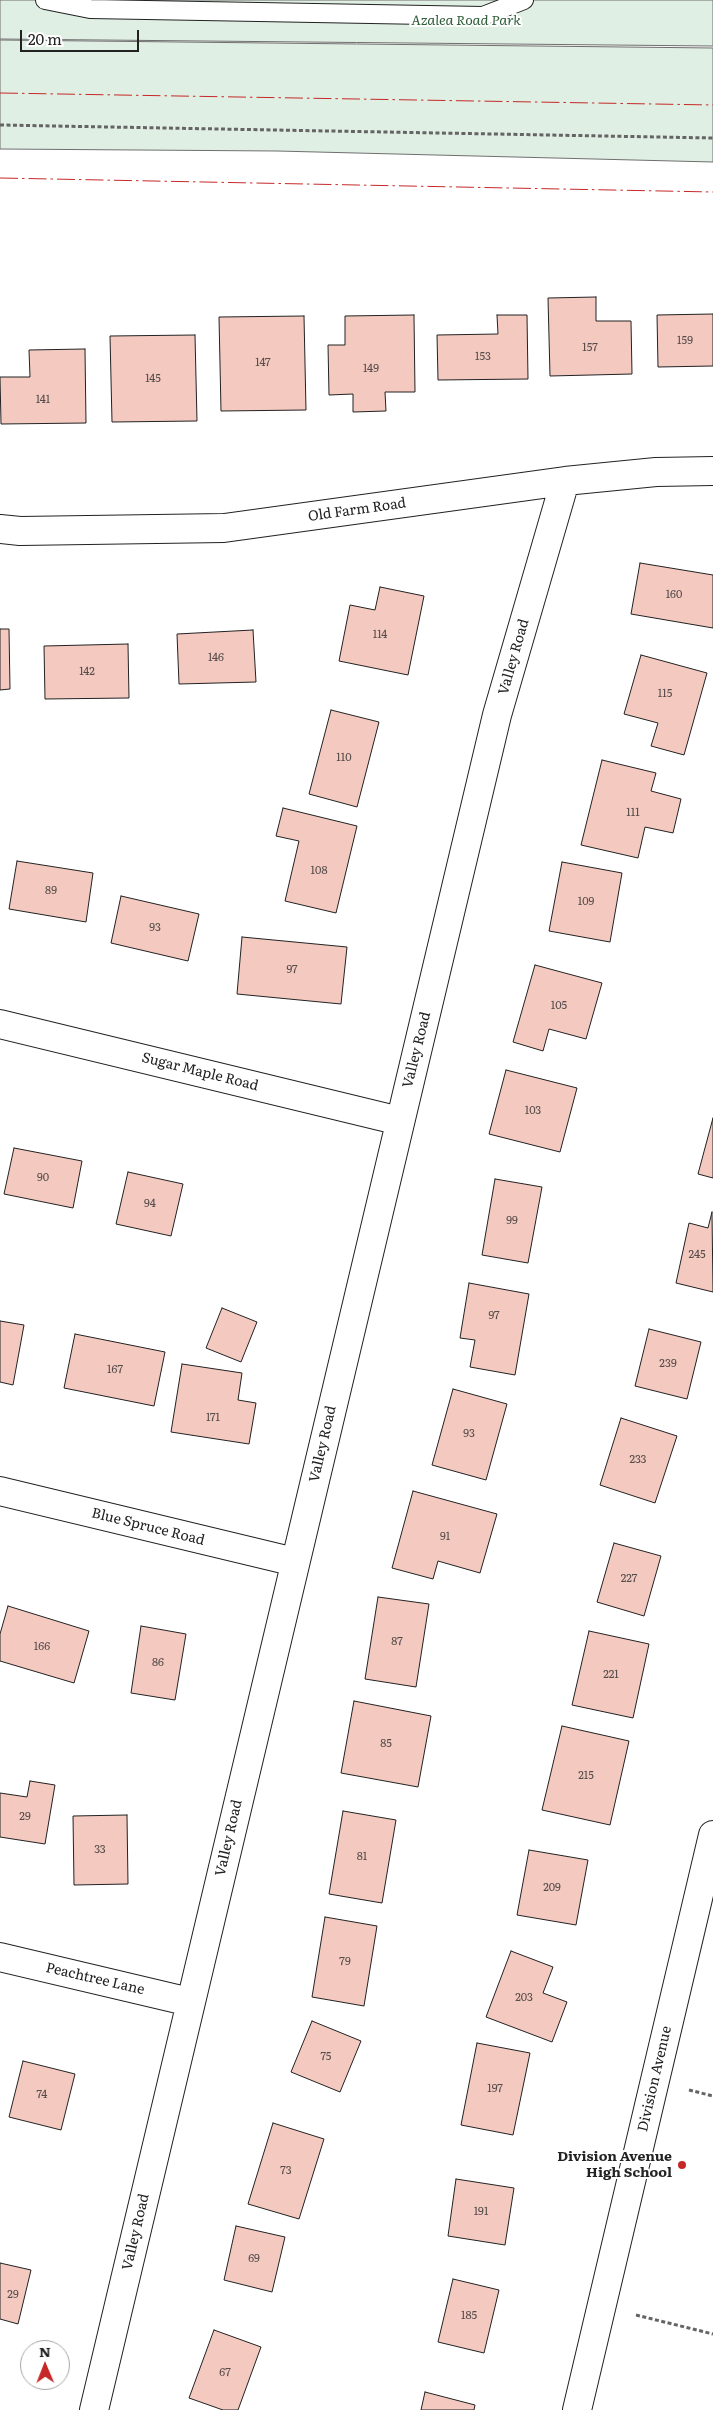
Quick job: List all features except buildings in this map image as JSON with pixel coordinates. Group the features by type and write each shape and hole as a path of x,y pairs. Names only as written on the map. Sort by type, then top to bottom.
{"street":[{"name":"Old Farm Road","path":"0,529 20,531 224,528 565,481 656,472 713,471"},
{"name":"Valley Road","path":"94,2410 497,715 565,481"},
{"name":"Sugar Maple Road","path":"0,1024 400,1120"},
{"name":"Blue Spruce Road","path":"0,1491 295,1562"},
{"name":"Division Avenue","path":"577,2410 713,1835"},
{"name":"Peachtree Lane","path":"0,1957 190,2002"}],"lane":[{"path":"45,0 90,9 483,16 524,0"}],"path":[{"path":"0,125 713,138"},
{"path":"601,2306 713,2334"}],"green space":[{"name":"Azalea Road Park","path":"0,0 713,0 713,46 0,39"},
{"path":"0,40 713,48 713,162 277,151 0,149"}],"power":[{"path":"0,93 713,105"},
{"path":"0,178 713,192"}],"place":[{"name":"Division Avenue High School","path":"682,2165"}]}
